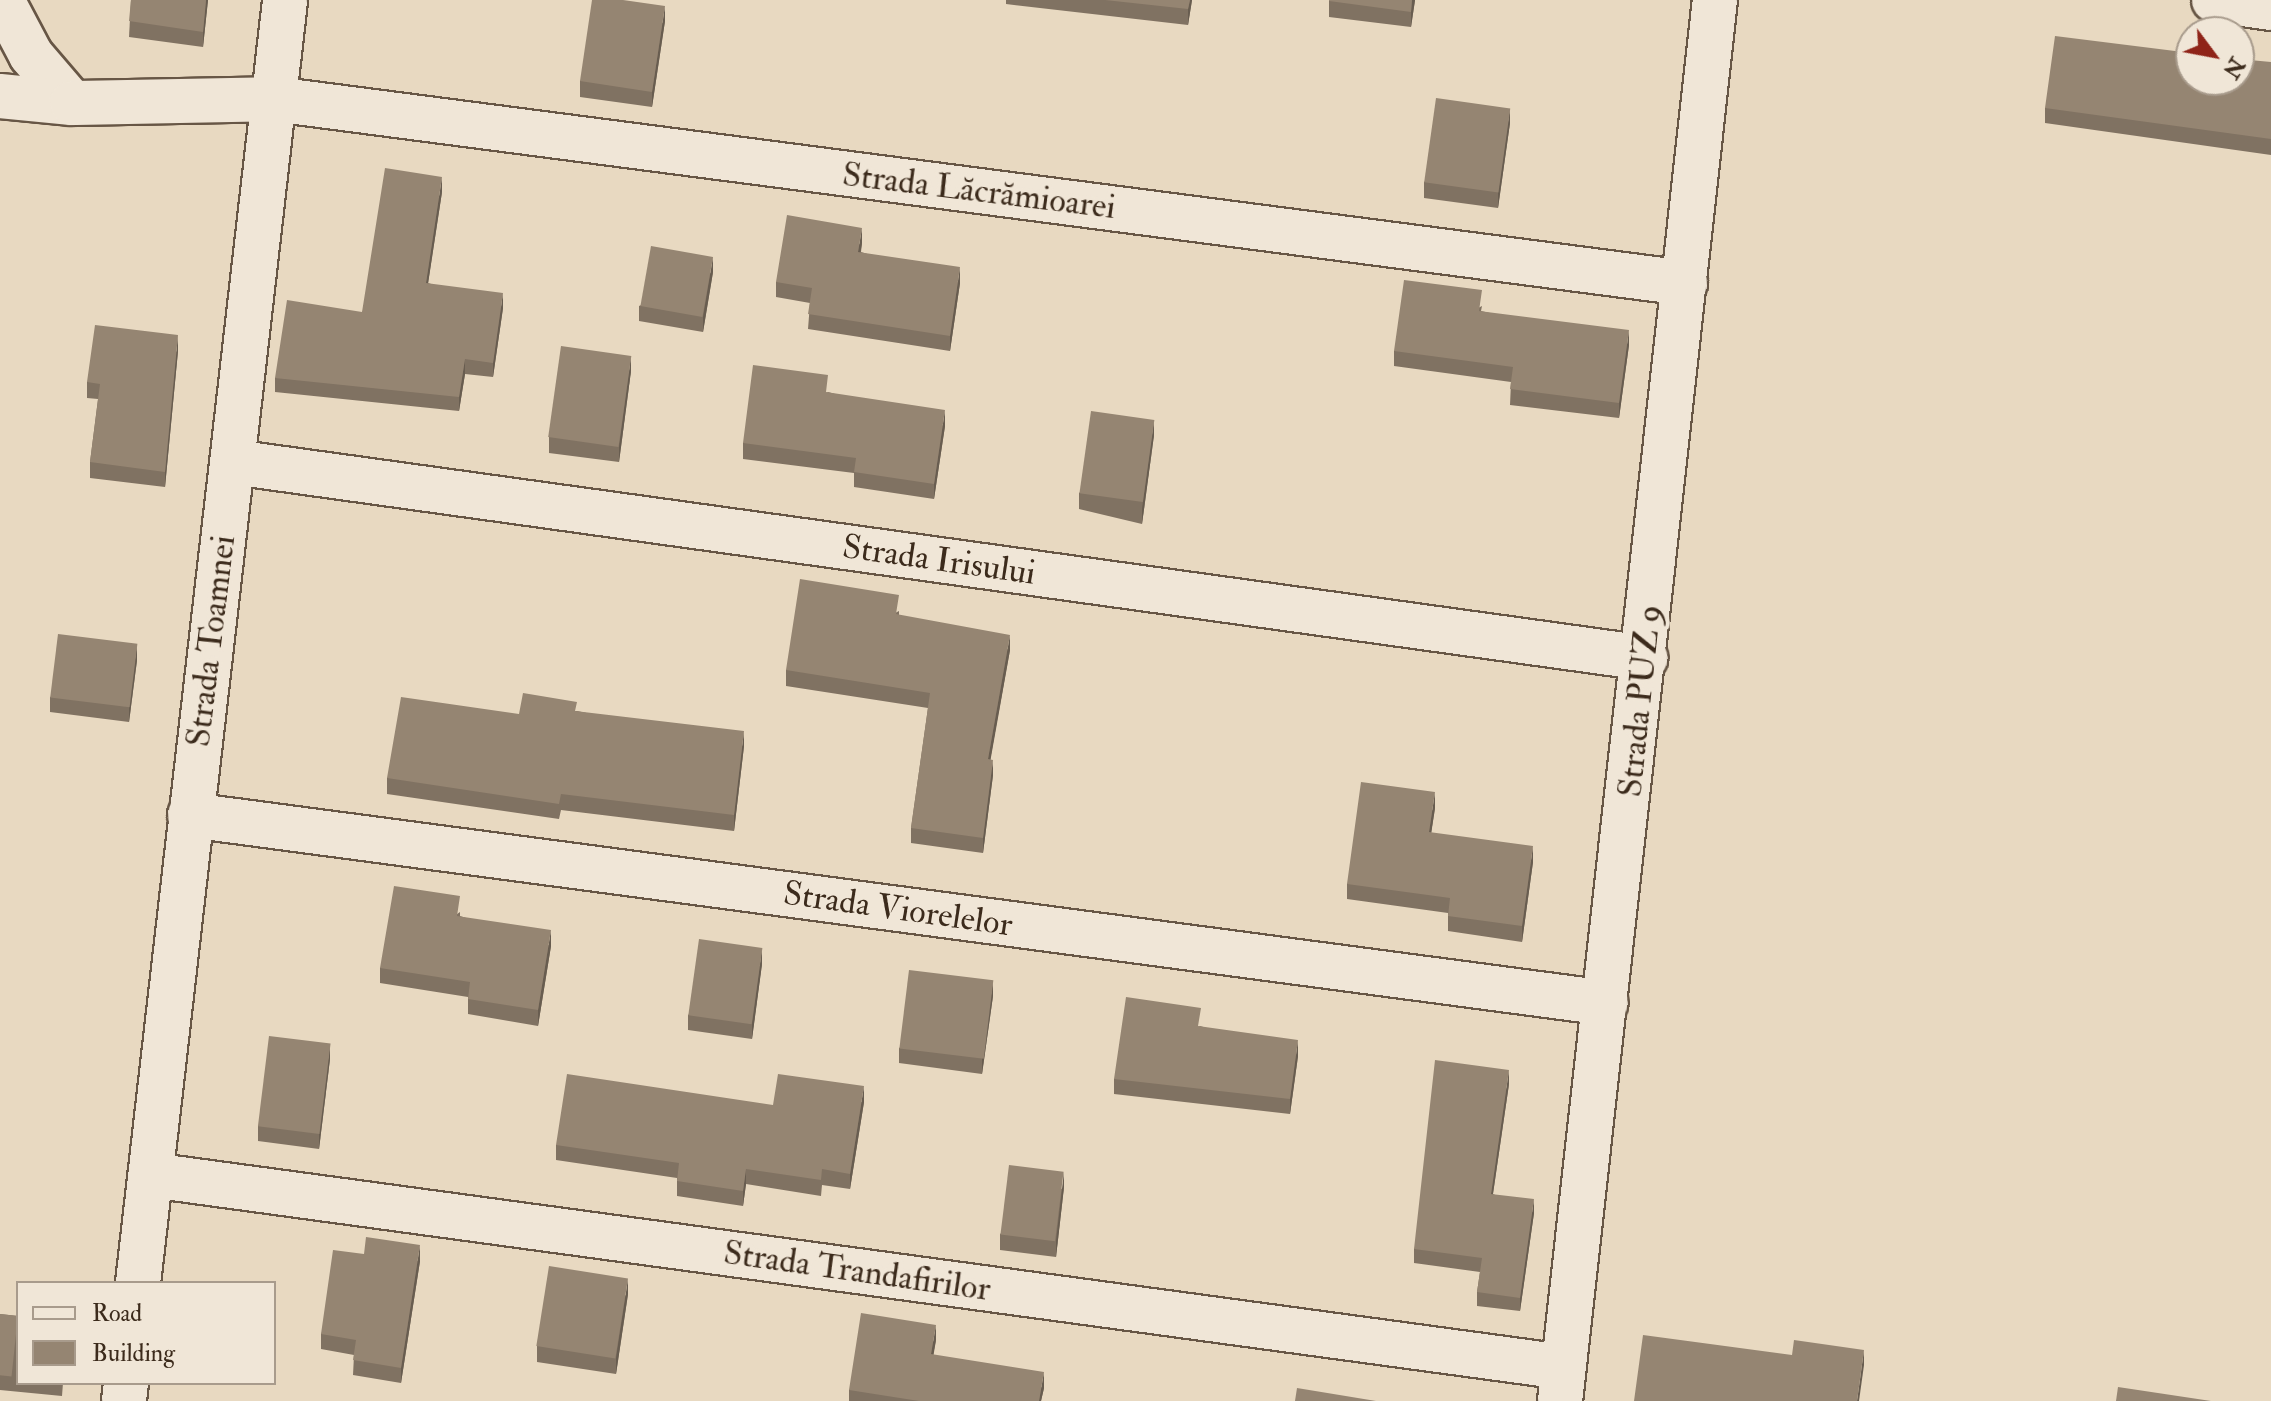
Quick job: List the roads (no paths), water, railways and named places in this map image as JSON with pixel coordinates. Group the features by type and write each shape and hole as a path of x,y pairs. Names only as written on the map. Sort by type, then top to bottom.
{"street":[{"path":"2,0 31,55 72,103"},
{"name":"Strada Toamnei","path":"138,1281 285,0"},
{"name":"Strada PUZ 9","path":"1561,1384 1645,658 1715,0"},
{"path":"2214,0 2271,8"},
{"name":"Strada Lăcrămioarei","path":"0,96 72,103 274,99 1685,283"},
{"name":"Strada Irisului","path":"233,462 1645,658"},
{"name":"Strada Viorelelor","path":"190,815 1606,1003"},
{"name":"Strada Trandafirilor","path":"151,1175 1561,1384"}]}
